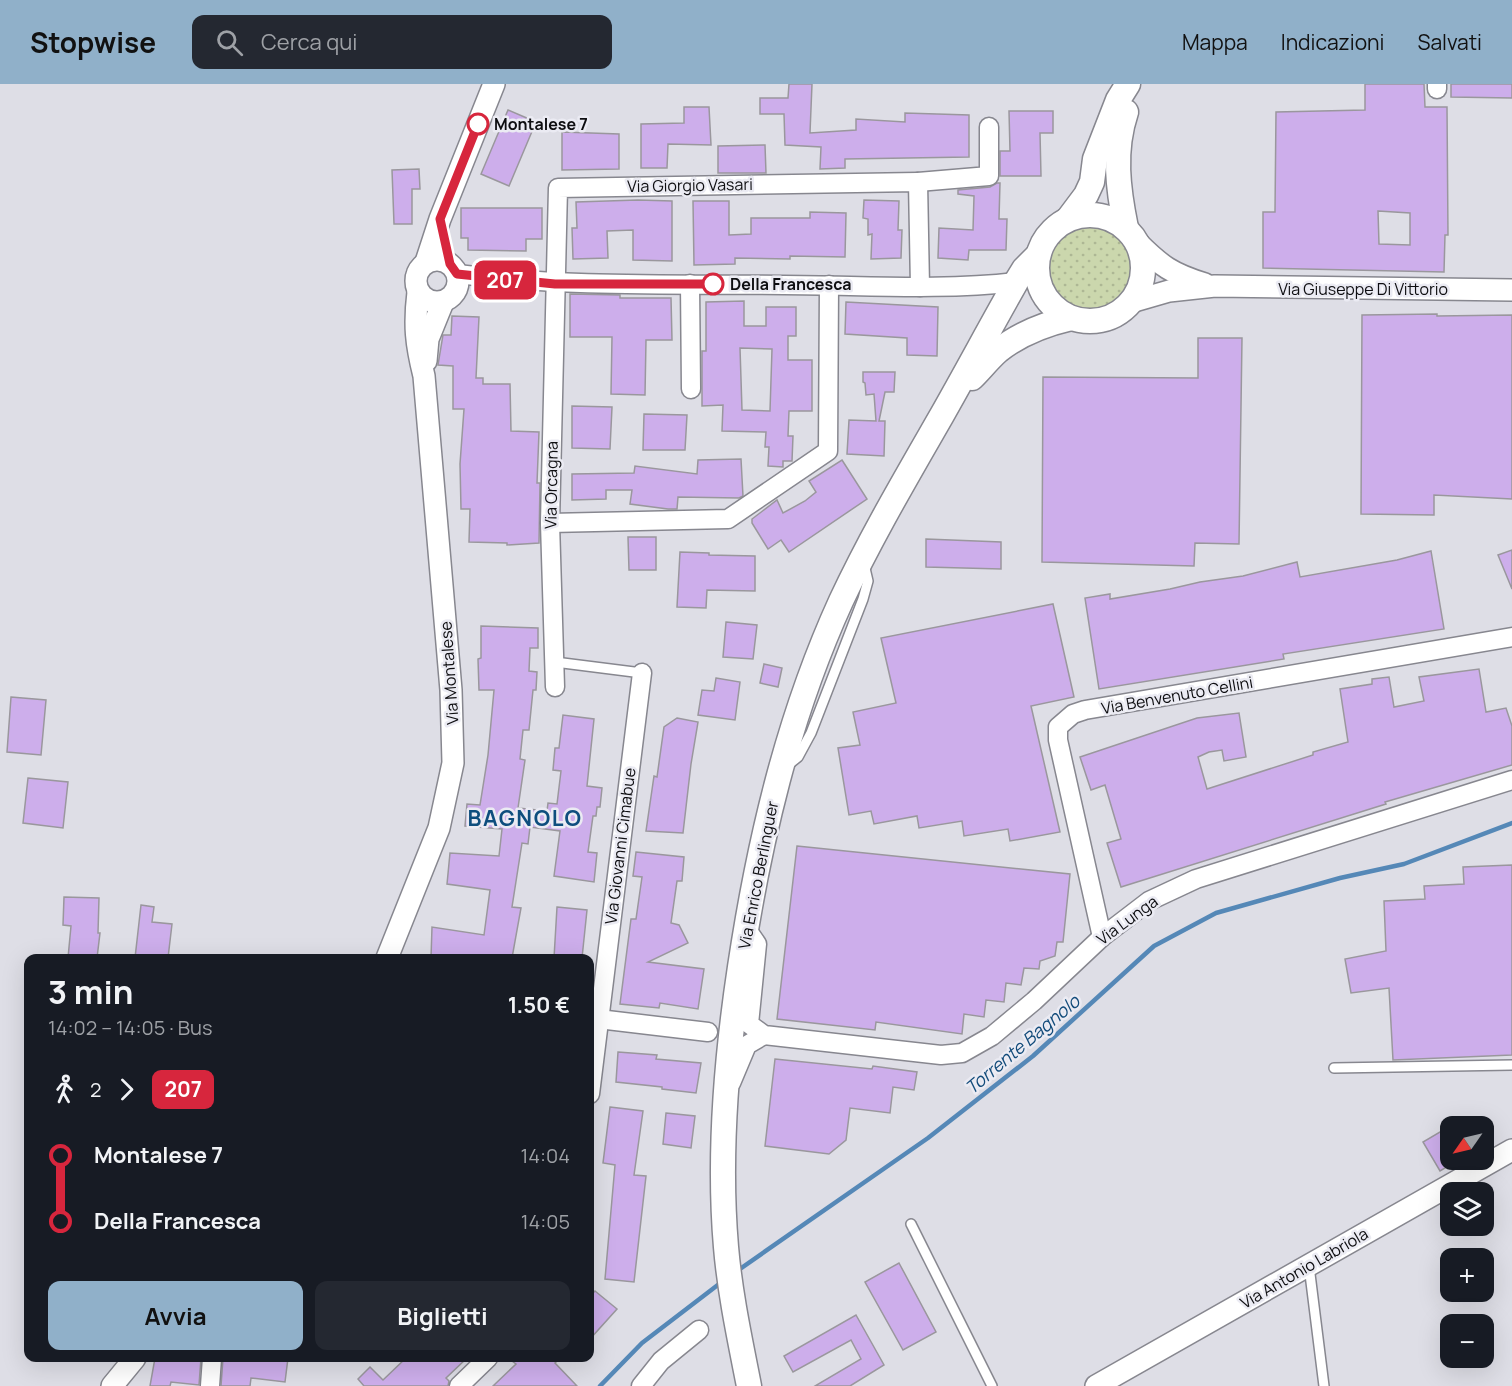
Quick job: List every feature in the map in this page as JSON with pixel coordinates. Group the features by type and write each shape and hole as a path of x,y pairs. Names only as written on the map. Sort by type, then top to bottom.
{"main road":[{"path":"1068,219 1086,195 1092,182 1095,159 1118,100 1128,84"},
{"path":"1131,235 1113,220 1098,215 1083,214 1068,219 1054,228 1043,240 1037,256 1036,271 1043,293 1057,311 1086,322 1102,321 1120,312 1131,302 1139,288 1143,273 1142,257 1131,235 1119,194 1117,164 1120,134 1137,84"},
{"path":"950,401 1016,282 1024,269 1037,256"},
{"path":"950,401 999,350 1026,333 1071,318"},
{"name":"Via Enrico Berlinguer","path":"749,1386 734,1307 726,1248 723,1159 725,1099 734,1009 746,928 765,829 794,723 816,660 841,602 863,557 950,401"},
{"path":"734,1307 735,1386"},
{"path":"739,1336 756,1361 765,1386"}],"street":[{"name":"Via Montalese","path":"389,954 439,828 453,764 451,690 424,376 416,345 415,321 418,292 415,286 417,272 426,262 440,219 494,84"},
{"name":"Via Giorgio Vasari","path":"555,284 558,188 918,182 989,177 989,128"},
{"path":"918,182 920,287"},
{"path":"440,219 454,269"},
{"path":"1131,235 1166,269 1180,277 1215,286"},
{"path":"426,262 438,260 454,269 555,284 920,287 1016,282"},
{"name":"Via Montalese","path":"424,376 428,339 443,302 449,299 457,288 454,269"},
{"name":"Via Orcagna","path":"555,284 549,523 555,687"},
{"path":"690,284 691,389"},
{"path":"549,523 728,519 828,450 829,285"},
{"path":"1131,302 1169,291 1215,286"},
{"name":"Via Giuseppe Di Vittorio","path":"1215,286 1512,290"},
{"path":"418,292 429,302 443,302"},
{"name":"Via Benvenuto Cellini","path":"1102,937 1058,740 1058,727 1073,714 1085,710 1512,637"},
{"name":"Via Giovanni Cimabue","path":"594,1018 642,673"},
{"name":"Via Lunga","path":"764,1035 941,1055 962,1053 992,1036 1034,1001 1102,937 1149,902 1196,879 1512,780"},
{"path":"725,1099 747,1045 764,1035 749,1024 757,944 746,928"},
{"path":"594,1018 708,1032"},
{"name":"Via Antonio Labriola","path":"1096,1386 1512,1150"},
{"path":"641,1386 661,1361 699,1330"},
{"path":"112,1386 132,1362"},
{"path":"210,1386 212,1362"},
{"path":"459,1386 484,1362"}],"lane":[{"path":"555,662 642,673"},
{"path":"1334,1068 1512,1065"},
{"path":"911,1224 992,1386"},
{"path":"1308,1265 1324,1386"}],"green space":[{"path":"1090,220 1108,224 1124,234 1134,250 1138,268 1134,286 1124,302 1108,312 1090,316 1072,312 1056,302 1046,286 1042,268 1046,250 1056,234 1072,224"}],"building":[{"path":"789,84 812,84 810,133 856,130 856,119 905,122 905,113 969,115 969,157 845,159 845,168 820,169 821,147 785,145 784,114 760,114 760,98 788,98"},
{"path":"1365,84 1424,84 1425,107 1447,107 1448,235 1445,235 1444,272 1263,268 1263,212 1275,212 1276,112 1365,110","holes":["1378,211 1410,213 1410,245 1379,244"]},
{"path":"1451,84 1512,84 1512,98 1451,97"},
{"path":"684,107 709,107 711,145 668,144 667,168 641,168 641,124 684,123"},
{"path":"508,110 536,122 509,186 481,174"},
{"path":"1009,111 1053,111 1053,133 1040,133 1041,176 1000,176 1000,151 1010,151"},
{"path":"562,132 619,134 619,169 562,170"},
{"path":"765,145 766,173 718,173 718,146"},
{"path":"419,169 420,189 412,189 412,224 394,224 392,170"},
{"path":"1000,183 999,219 1007,219 1006,250 969,250 968,260 938,258 939,228 973,230 974,196 958,194 958,190 990,187"},
{"path":"864,200 899,201 898,230 902,230 901,258 871,259 872,234 868,235 868,219 863,218"},
{"path":"672,201 672,261 633,260 633,230 607,231 608,258 573,259 572,228 577,228 576,202"},
{"path":"693,201 729,201 729,235 751,234 751,218 810,218 810,212 846,213 845,257 735,258 735,264 694,265"},
{"path":"461,208 542,208 542,239 526,239 526,251 468,250 468,238 461,238"},
{"path":"570,294 620,295 620,298 671,298 672,340 646,340 645,395 611,394 612,337 570,337"},
{"path":"744,301 744,326 766,326 766,307 796,307 796,336 788,336 788,360 812,360 812,411 789,411 788,436 793,436 792,461 783,461 783,467 768,466 769,447 765,447 766,432 722,431 723,405 702,406 702,351 706,351 706,302","holes":["740,348 772,349 770,411 742,410"]},
{"path":"846,302 938,307 937,356 907,355 907,338 845,334"},
{"path":"1437,314 1437,316 1512,315 1512,499 1434,495 1434,515 1361,514 1362,315"},
{"path":"452,316 479,317 476,378 483,378 483,384 510,384 511,431 539,432 537,483 540,483 539,543 507,545 507,543 469,542 470,509 461,509 460,464 464,409 453,409 453,366 438,365 443,335 451,335"},
{"path":"1198,338 1242,338 1239,544 1195,543 1194,566 1042,562 1043,377 1198,378"},
{"path":"863,372 895,372 894,392 885,392 879,421 885,421 884,456 847,454 849,420 876,421 874,394 866,395"},
{"path":"572,406 612,407 610,449 572,448"},
{"path":"644,414 687,415 685,450 643,450"},
{"path":"741,459 743,496 739,498 678,497 677,509 630,504 632,490 606,490 606,499 572,500 572,474 634,473 635,466 697,474 698,460"},
{"path":"842,460 867,499 789,552 781,540 768,549 752,523 752,519 777,500 783,513 805,501 816,492 809,481"},
{"path":"628,537 656,537 656,570 629,570"},
{"path":"926,539 1001,542 1001,569 926,567"},
{"path":"1512,550 1512,589 1498,555"},
{"path":"1431,551 1444,629 1283,654 1284,659 1099,689 1085,598 1110,594 1110,599 1170,589 1243,576 1297,562 1300,577 1397,560"},
{"path":"680,552 755,556 755,591 707,590 706,608 677,607"},
{"path":"1053,604 1074,697 1031,706 1060,832 1010,841 1008,829 964,836 962,821 919,828 917,816 874,824 871,811 849,815 838,748 860,745 853,712 896,703 881,638"},
{"path":"726,622 757,625 753,659 723,657"},
{"path":"481,626 538,628 538,648 530,648 529,671 537,672 536,690 533,690 529,730 523,730 520,759 525,760 518,808 547,811 548,803 557,804 561,771 553,770 555,748 559,748 563,715 594,719 587,786 602,788 600,807 597,807 596,816 593,816 588,852 597,853 594,882 554,876 560,831 530,827 528,844 522,843 512,907 521,908 513,954 431,954 432,927 484,935 490,890 447,884 450,853 499,856 502,829 465,826 467,804 480,805 488,755 494,690 479,690 478,659 481,658"},
{"path":"764,664 782,668 778,687 760,683"},
{"path":"1479,669 1486,712 1506,708 1512,726 1512,765 1385,802 1386,804 1121,887 1107,843 1121,839 1105,785 1091,790 1080,757 1197,718 1239,713 1246,757 1224,761 1222,750 1198,757 1207,789 1348,742 1340,689 1372,684 1372,679 1389,677 1394,707 1424,701 1419,677"},
{"path":"716,678 740,682 735,720 698,715 702,690 714,691"},
{"path":"11,697 46,700 41,755 7,752"},
{"path":"677,718 698,722 683,833 646,831 664,727"},
{"path":"28,778 68,782 63,828 23,823"},
{"path":"797,846 1070,874 1063,942 1057,942 1055,956 1040,961 1039,969 1024,968 1021,985 1006,983 1004,1002 986,1000 984,1017 964,1014 962,1034 876,1022 875,1030 777,1019"},
{"path":"636,852 684,857 682,881 677,881 671,923 679,925 688,943 648,962 704,969 698,1009 660,1003 659,1008 620,1004 631,919 636,919 642,877 633,876"},
{"path":"1512,865 1512,1055 1393,1060 1389,988 1351,993 1345,959 1386,951 1384,901 1425,899 1424,886 1464,884 1463,867"},
{"path":"64,897 99,898 98,933 100,933 97,954 68,954 71,926 63,925"},
{"path":"141,905 154,907 152,922 172,924 168,954 135,954"},
{"path":"557,907 587,910 582,954 554,954"},
{"path":"618,1052 657,1055 656,1059 701,1063 696,1093 616,1082"},
{"path":"775,1059 872,1069 873,1066 917,1072 914,1090 893,1087 890,1113 850,1108 846,1140 829,1154 765,1146"},
{"path":"610,1107 643,1111 634,1175 646,1176 634,1282 605,1279 615,1165 603,1163"},
{"path":"666,1113 695,1116 691,1148 663,1144"},
{"path":"1440,1132 1442,1170 1440,1171 1423,1142"},
{"path":"899,1263 936,1332 903,1350 865,1282"},
{"path":"594,1292 617,1309 594,1335"},
{"path":"856,1315 884,1365 850,1386 815,1386 861,1359 851,1340 793,1372 784,1356"},
{"path":"154,1362 201,1362 199,1385 171,1382 170,1386 150,1386"},
{"path":"223,1362 288,1362 285,1382 251,1378 250,1386 221,1386"},
{"path":"402,1362 463,1362 446,1378 449,1381 448,1386 364,1386 358,1379 370,1367 383,1380"},
{"path":"513,1362 556,1362 577,1386 493,1386 516,1364"}],"waterway":[{"name":"Torrente Bagnolo","path":"737,1271 928,1138 1033,1056 1154,946 1216,913 1340,878 1404,864 1512,823"},
{"name":"Torrente Bagnolo","path":"600,1386 642,1343 723,1281"}],"bus line":[{"name":"207","path":"478,124 440,219 450,264 457,274 555,284 713,284"}],"place":[{"name":"Montalese 7","path":"478,124"},
{"name":"Della Francesca","path":"713,284"}],"district":[{"name":"BAGNOLO","path":"525,818"}]}
